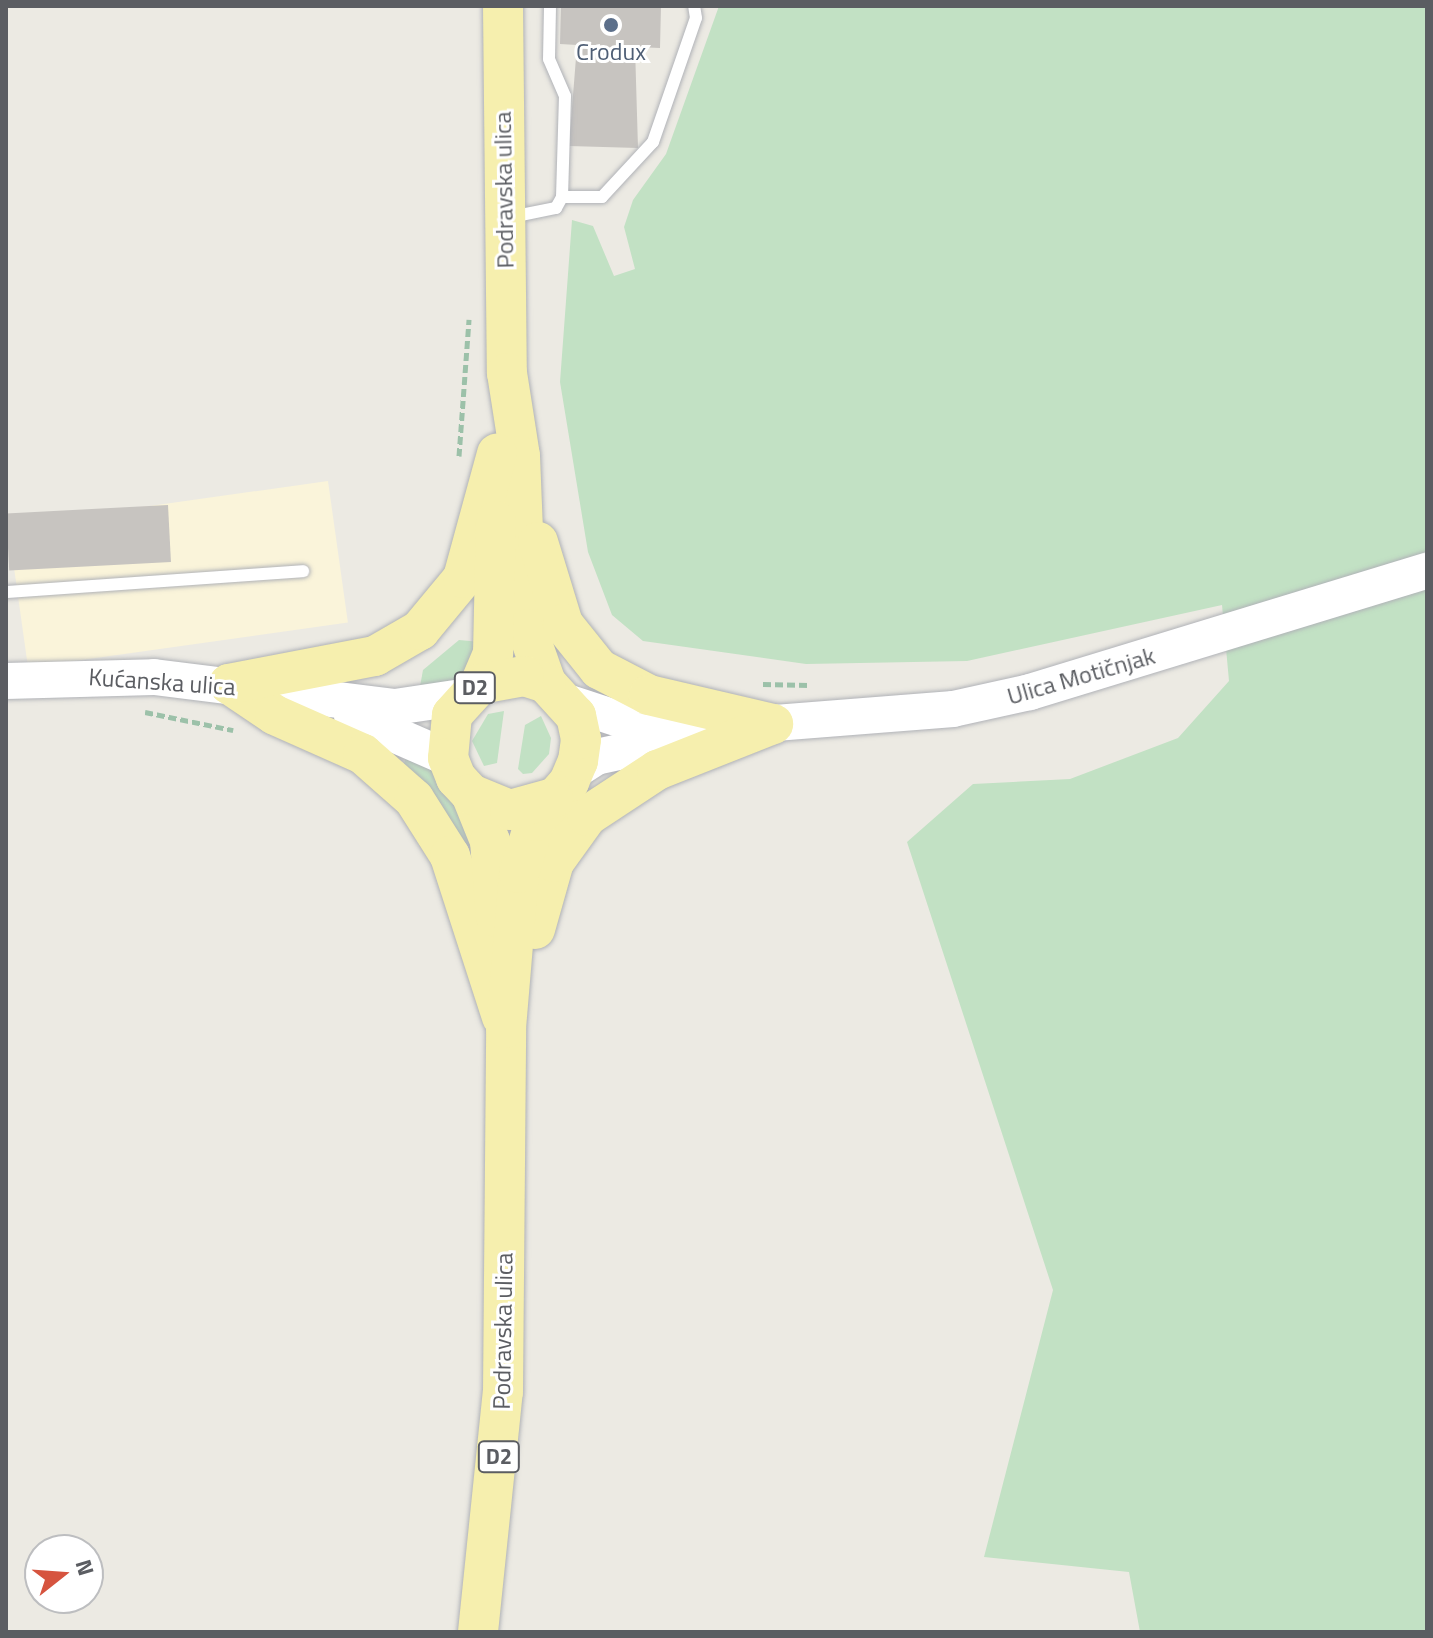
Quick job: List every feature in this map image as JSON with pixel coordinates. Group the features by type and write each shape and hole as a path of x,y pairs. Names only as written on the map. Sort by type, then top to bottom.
{"main road":[{"name":"Podravska ulica","path":"503,6 509,455 527,629 556,693"},
{"name":"Podravska ulica","path":"472,690 493,653 509,455"},
{"path":"229,684 375,656 420,630 463,578 509,455"},
{"path":"509,455 551,590 579,650 599,669 649,695 773,724"},
{"name":"Ulica Motičnjak","path":"556,693 628,722 724,727 996,700 1427,571"},
{"name":"D2","path":"471,794 448,758 452,715 472,690 524,676 556,693 581,739 563,785"},
{"name":"Kućanska ulica","path":"6,681 154,677 229,684 317,702 419,707 472,690"},
{"path":"229,684 275,715 363,754 414,799 450,856 506,1028"},
{"name":"Kućanska ulica","path":"317,702 448,758"},
{"path":"506,1028 530,960 541,893 587,816 657,770 773,724"},
{"name":"Ulica Motičnjak","path":"563,785 596,757 724,727"},
{"name":"Podravska ulica","path":"506,1028 521,862 535,821 563,785"},
{"path":"471,794 510,810 563,785"},
{"name":"Podravska ulica","path":"471,794 495,874 506,1028 503,1392 478,1632"}],"lane":[{"path":"504,217 538,215 556,208 562,197 565,96 549,59 550,6"},
{"path":"562,197 602,197 653,142 696,18 694,6"},
{"path":"6,592 303,571"}],"path":[{"path":"459,470 470,312"},
{"path":"754,684 814,685"},
{"path":"139,711 242,732"}],"shaded area":[{"path":"328,481 348,623 28,668 8,526"}],"green space":[{"path":"719,6 1427,6 1427,1632 1140,1632 1129,1572 984,1557 1053,1290 907,842 973,784 1070,779 1178,738 1229,681 1222,605 967,661 806,664 643,641 612,615 588,552 560,382 572,220 593,226 614,276 635,269 624,227 633,200 666,154"},
{"path":"459,640 481,642 464,682 419,692 423,670"},
{"path":"504,711 497,763 484,766 472,741 488,714"},
{"path":"541,716 551,738 549,754 532,773 523,774 518,769 525,725"},
{"path":"408,752 439,769 480,843 459,848 401,772"}],"building":[{"path":"561,6 661,6 660,48 635,47 638,148 569,146 577,45 560,44"},
{"path":"168,505 171,562 9,570 6,513"}],"place":[{"name":"Crodux","path":"611,25"}]}
